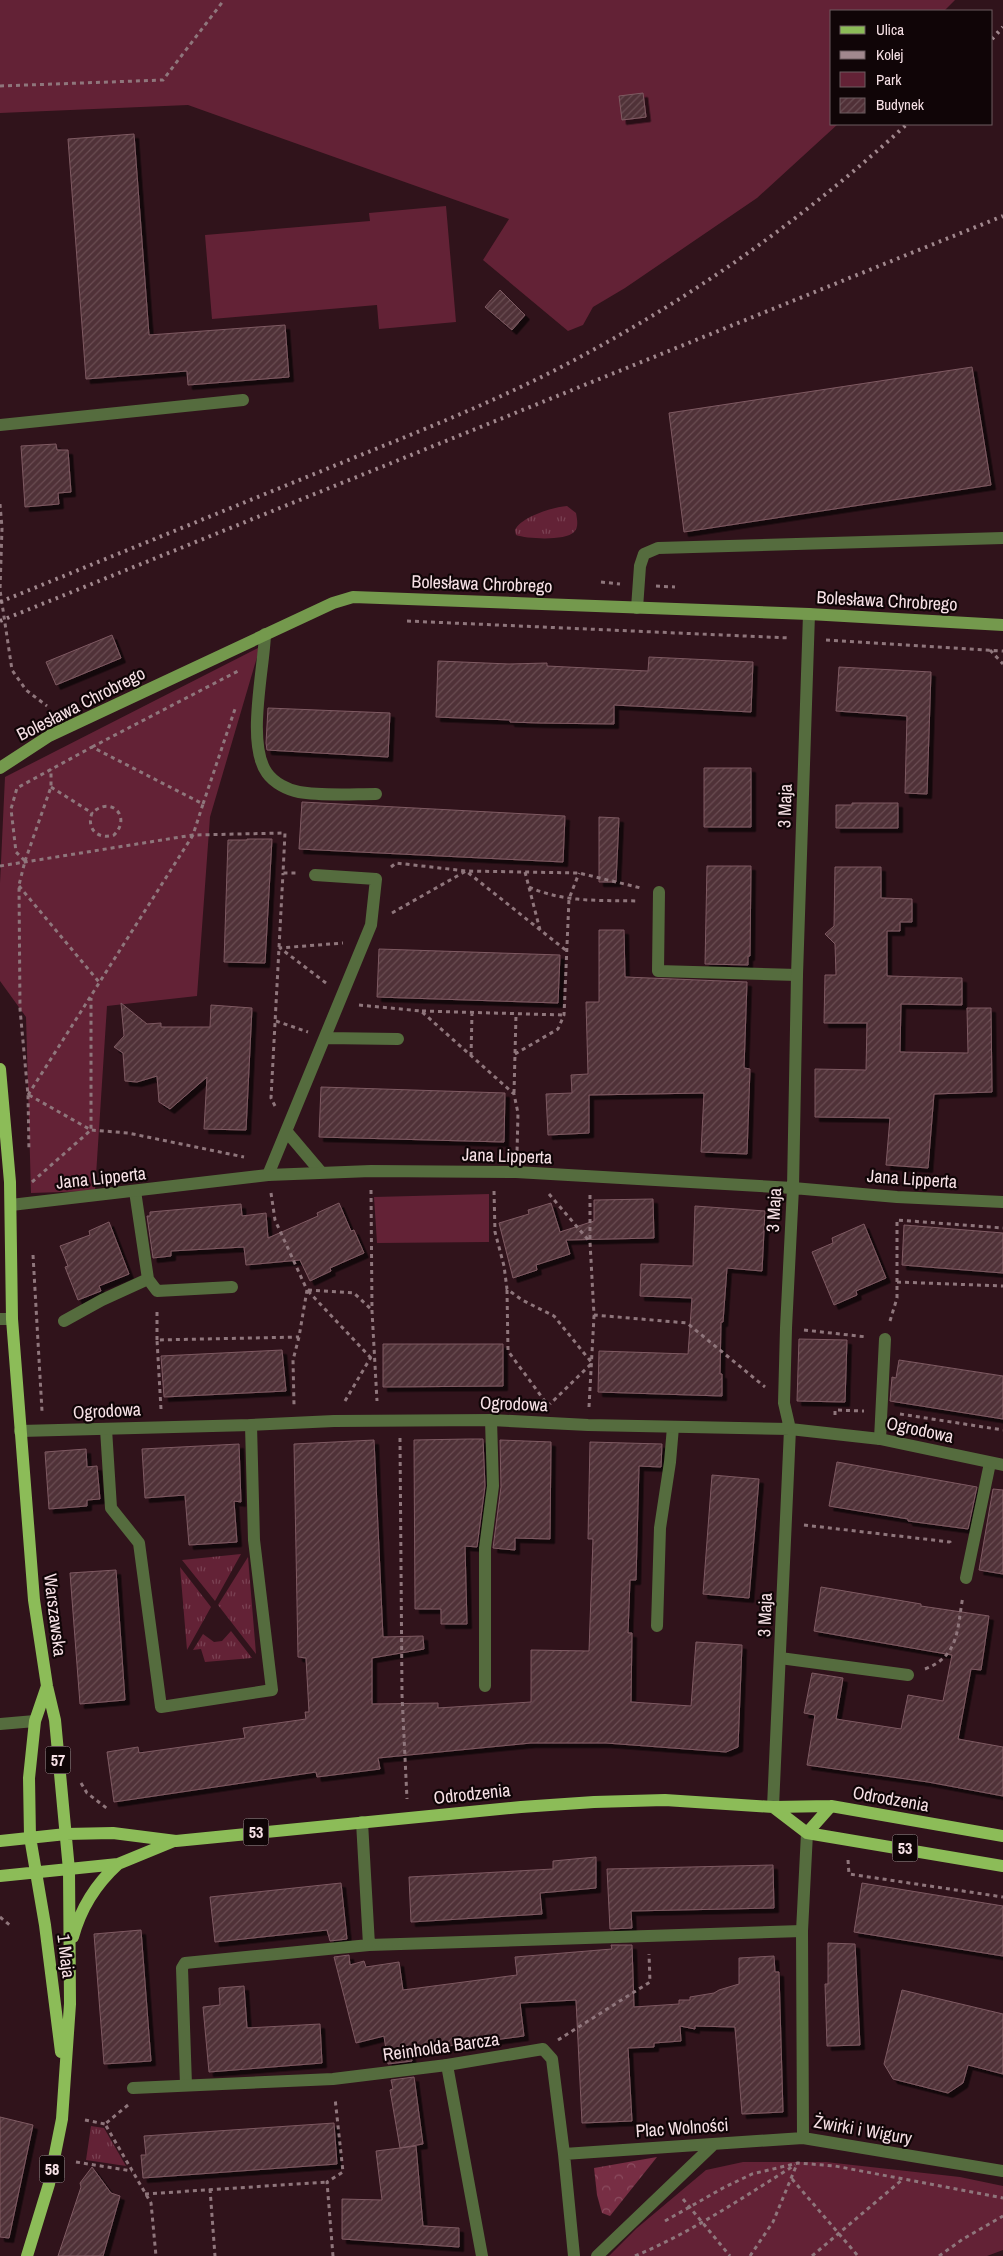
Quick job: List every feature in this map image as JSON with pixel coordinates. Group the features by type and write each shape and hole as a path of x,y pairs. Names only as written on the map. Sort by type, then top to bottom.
{"main road":[{"name":"Warszawska","path":"0,1069 5,1181 11,1205 6,1319 20,1431 34,1600 47,1686 55,1720 69,1870"},
{"name":"Warszawska","path":"30,1837 29,1778 35,1721 47,1686"},
{"name":"Odrodzenia","path":"66,1834 113,1833 176,1840 521,1806 665,1800 773,1808 831,1806 1003,1836"},
{"path":"807,1833 831,1806"},
{"name":"53","path":"773,1808 807,1833 1003,1866"},
{"name":"53","path":"0,1841 66,1834"},
{"name":"1 Maja","path":"30,1837 45,1925 64,2079"},
{"name":"Odrodzenia","path":"36,1873 118,1864 176,1840"},
{"name":"1 Maja","path":"68,1955 77,1921 89,1897 101,1879 118,1864"},
{"name":"1 Maja","path":"27,2256 56,2155 62,2119 70,2004 68,1955 69,1870"},
{"name":"53","path":"0,1876 36,1873"}],"street":[{"path":"0,426 243,400"},
{"path":"637,608 640,566 644,554 658,548 1003,538"},
{"name":"Bolesława Chrobrego","path":"0,768 49,736 265,634 333,603 353,597 809,614 1003,625"},
{"name":"3 Maja","path":"773,1808 790,1429 784,1403 793,1188 797,975 809,614"},
{"path":"265,634 256,730 259,755 267,774 282,787 300,792 376,794"},
{"path":"268,1175 288,1132 370,925 376,879 315,874"},
{"path":"659,897 658,971 797,975"},
{"path":"325,1038 398,1039"},
{"path":"288,1132 320,1171"},
{"name":"Jana Lipperta","path":"11,1205 268,1175 320,1171 516,1172 793,1188 897,1197 1003,1202"},
{"path":"135,1191 148,1279 157,1291 232,1287"},
{"path":"64,1321 102,1300 148,1279"},
{"path":"880,1439 885,1339"},
{"name":"Ogrodowa","path":"20,1431 43,1432 162,1426 251,1425 334,1420 378,1422 400,1420 491,1420 588,1425 790,1429 880,1439 996,1464"},
{"path":"485,1686 486,1548 493,1486 491,1420"},
{"path":"106,1429 111,1508 139,1543 161,1707 272,1690 254,1540 251,1425"},
{"path":"657,1626 660,1528 673,1427"},
{"path":"966,1578 996,1464"},
{"path":"780,1658 908,1675"},
{"path":"0,1724 35,1721"},
{"path":"362,1822 369,1945"},
{"name":"Żwirki i Wigury","path":"807,1833 802,1931 803,2138 1003,2171"},
{"path":"186,2085 182,1968 184,1963 369,1945 802,1931"},
{"path":"543,2049 552,2060 574,2256"},
{"name":"Reinholda Barcza","path":"133,2094 186,2085 333,2080 447,2065 543,2049"},
{"path":"447,2065 482,2256"},
{"name":"Plac Wolności","path":"564,2154 803,2138"},
{"path":"597,2256 714,2144"}],"path":[{"path":"0,86 163,80 224,0"},
{"path":"0,504 2,528 0,590 12,670 26,690 47,706"},
{"path":"400,620 807,638 1003,651"},
{"path":"990,650 1003,664"},
{"path":"25,861 16,852 11,809 18,788 92,747 264,658"},
{"path":"28,1095 192,834 238,702"},
{"path":"92,747 203,804"},
{"path":"29,1155 28,1095 20,1009 19,885 25,861 52,787 51,769"},
{"path":"52,787 92,813"},
{"path":"103,806 110,806 121,816 119,830 114,835 100,836 94,832 91,826 92,813 103,806"},
{"path":"0,866 192,834 285,833 271,1098 288,1132"},
{"path":"376,879 396,863 466,871 579,874 659,897"},
{"path":"370,925 466,871"},
{"path":"466,871 568,952"},
{"path":"283,872 315,874"},
{"path":"525,872 541,930"},
{"path":"514,1054 558,1029 564,1015 569,899 579,874"},
{"path":"19,885 99,982"},
{"path":"529,887 549,896 569,899 659,897"},
{"path":"280,948 364,942"},
{"path":"280,948 340,999 421,1011 564,1015"},
{"path":"90,996 92,1130"},
{"path":"421,1011 514,1094"},
{"path":"471,1056 472,1013"},
{"path":"516,1015 514,1094 518,1113 517,1159"},
{"path":"276,1021 325,1038"},
{"path":"28,1095 92,1130 128,1133 250,1158"},
{"path":"29,1175 29,1184 92,1130"},
{"path":"371,1171 372,1311 378,1422"},
{"path":"268,1175 275,1220 307,1290 371,1358"},
{"path":"502,1189 494,1189 495,1232 504,1266 508,1351 549,1406"},
{"path":"544,1189 590,1242"},
{"path":"588,1425 594,1315 590,1242 590,1195"},
{"path":"786,1328 885,1339 897,1298 897,1220 1003,1228"},
{"path":"33,1253 43,1432"},
{"path":"897,1282 1003,1286"},
{"path":"506,1289 522,1300 554,1316 592,1363"},
{"path":"307,1290 354,1293 372,1311"},
{"path":"293,1422 293,1360 300,1336 307,1290"},
{"path":"157,1291 157,1340 162,1426"},
{"path":"594,1315 687,1323 784,1403"},
{"path":"157,1340 300,1336"},
{"path":"334,1420 374,1352"},
{"path":"532,1422 592,1363"},
{"path":"835,1434 835,1410 881,1412 1003,1430"},
{"path":"400,1420 402,1695 408,1818"},
{"path":"786,1523 950,1542 966,1578 953,1649 940,1663 908,1675"},
{"path":"81,1782 86,1793 110,1810"},
{"path":"848,1853 849,1874 1003,1897"},
{"path":"0,1917 12,1927"},
{"path":"543,2049 650,1982 649,1936"},
{"path":"105,2124 133,2094"},
{"path":"145,2194 327,2182 343,2172 334,2095"},
{"path":"85,2120 105,2124 151,2203 156,2256"},
{"path":"76,2162 132,2171"},
{"path":"750,2256 773,2222 798,2163"},
{"path":"635,2256 671,2241 798,2163"},
{"path":"662,2222 752,2174 798,2163 835,2166 1003,2198"},
{"path":"792,2179 858,2256"},
{"path":"812,2256 904,2179"},
{"path":"327,2182 333,2256"},
{"path":"674,2183 688,2207 730,2256"},
{"path":"210,2190 215,2256"},
{"path":"939,2256 963,2239 1003,2216"}],"green space":[{"path":"0,0 955,0 945,10 830,10 830,125 837,125 757,198 625,288 593,307 583,325 568,331 483,260 509,219 188,105 0,113"},
{"path":"446,206 456,322 379,329 377,305 212,319 205,235 370,221 369,213"},
{"path":"567,506 576,513 577,520 576,530 570,535 546,538 516,535 515,530 518,525 530,517 554,508"},
{"path":"260,647 210,817 197,996 107,1006 95,1191 31,1193 26,1017 0,981 0,883 5,777"},
{"path":"489,1194 489,1242 377,1243 374,1197"},
{"path":"241,1554 215,1601 182,1560"},
{"path":"248,1557 256,1654 218,1605"},
{"path":"180,1567 211,1607 187,1650"},
{"path":"231,1631 252,1658 205,1662 201,1649 193,1650 203,1634 214,1642 222,1641"},
{"path":"91,2126 104,2128 126,2166 86,2160"},
{"path":"657,2157 610,2216 602,2213 597,2195 594,2168"},
{"path":"743,2162 826,2162 960,2177 1003,2186 1003,2250 987,2256 609,2256 637,2228 706,2170"}],"building":[{"path":"643,93 646,117 622,120 619,96"},
{"path":"134,134 149,335 285,325 289,377 188,385 187,371 86,379 68,139"},
{"path":"500,290 525,315 512,330 485,307"},
{"path":"972,367 991,485 684,532 669,413"},
{"path":"56,444 57,450 68,450 71,492 58,493 59,504 25,507 21,446"},
{"path":"112,635 121,658 56,685 46,662"},
{"path":"649,657 753,662 751,712 614,705 614,724 510,722 510,720 436,717 438,661 509,664 547,663 547,666 648,671"},
{"path":"839,667 931,672 927,794 905,793 907,716 836,711"},
{"path":"268,708 390,713 388,757 267,750"},
{"path":"704,768 751,768 751,827 704,827"},
{"path":"302,802 565,816 563,862 299,849"},
{"path":"852,803 898,803 898,828 836,828 836,805 852,805"},
{"path":"599,817 619,818 616,882 599,882"},
{"path":"272,839 265,963 224,962 228,840"},
{"path":"707,866 751,866 750,956 748,956 748,965 705,964"},
{"path":"835,867 881,867 881,898 912,899 912,922 900,922 900,931 887,931 887,976 962,978 962,1005 901,1004 900,1052 968,1053 967,1008 991,1008 992,1092 934,1094 928,1168 886,1165 890,1118 815,1117 815,1069 866,1070 867,1023 824,1023 825,975 836,975 835,944 825,934 834,926"},
{"path":"599,930 624,930 625,977 747,982 744,1068 750,1069 747,1154 701,1152 704,1093 589,1095 589,1133 548,1135 546,1094 572,1093 571,1075 588,1074 586,1002 599,1002"},
{"path":"379,949 560,955 558,1003 377,997"},
{"path":"121,1003 147,1024 161,1023 161,1027 210,1027 211,1005 252,1008 246,1130 204,1129 207,1077 170,1109 159,1102 157,1076 137,1082 125,1081 123,1053 114,1047 124,1036"},
{"path":"321,1087 505,1093 504,1142 319,1137"},
{"path":"653,1199 654,1238 566,1240 570,1254 536,1265 537,1270 513,1278 499,1223 529,1214 528,1210 551,1203 560,1232 594,1221 594,1200"},
{"path":"339,1203 351,1231 354,1230 364,1253 330,1268 331,1271 310,1281 300,1260 246,1265 244,1247 171,1251 171,1256 153,1258 147,1216 150,1216 150,1212 241,1204 242,1216 266,1213 268,1238 318,1216 317,1213"},
{"path":"695,1206 765,1211 762,1271 727,1268 723,1322 721,1322 720,1374 722,1374 722,1396 598,1392 599,1351 688,1354 692,1298 640,1296 641,1264 693,1266"},
{"path":"109,1222 129,1274 99,1286 101,1291 78,1300 65,1267 68,1266 60,1246 90,1235 89,1231"},
{"path":"864,1224 886,1278 856,1291 857,1295 834,1305 812,1252 833,1243 832,1238"},
{"path":"904,1225 1003,1233 1003,1273 902,1265"},
{"path":"799,1339 847,1340 845,1402 797,1401"},
{"path":"383,1344 503,1344 503,1386 383,1387"},
{"path":"282,1350 286,1391 164,1397 161,1356"},
{"path":"899,1360 1003,1376 1003,1419 890,1401 892,1377 896,1378"},
{"path":"483,1439 485,1486 477,1547 465,1546 467,1624 441,1624 441,1609 415,1609 414,1440"},
{"path":"374,1440 383,1637 423,1636 424,1649 372,1658 372,1704 438,1703 438,1708 531,1702 531,1650 589,1651 593,1539 588,1539 590,1442 662,1444 661,1467 639,1466 636,1580 630,1580 628,1633 632,1633 631,1702 691,1706 696,1642 742,1645 738,1747 726,1752 606,1743 531,1743 378,1758 380,1769 317,1777 316,1772 114,1802 107,1752 138,1747 139,1753 245,1738 243,1728 306,1719 305,1712 309,1712 306,1658 298,1657 294,1444"},
{"path":"500,1440 551,1442 550,1539 515,1538 515,1550 493,1548 501,1487"},
{"path":"239,1444 241,1502 234,1501 237,1542 189,1545 185,1495 145,1498 142,1449"},
{"path":"86,1449 87,1467 97,1466 100,1499 87,1500 87,1506 49,1509 45,1452"},
{"path":"837,1462 977,1487 968,1529 908,1521 908,1519 829,1506"},
{"path":"712,1475 759,1479 749,1598 703,1594"},
{"path":"993,1489 1003,1490 1003,1574 979,1570"},
{"path":"116,1570 125,1700 80,1704 70,1573"},
{"path":"821,1587 921,1604 921,1606 989,1616 981,1670 971,1669 958,1739 1003,1747 1003,1796 928,1782 807,1765 815,1715 804,1713 812,1673 843,1678 836,1719 901,1729 908,1695 943,1701 952,1655 814,1631"},
{"path":"596,1857 596,1888 540,1893 542,1914 411,1922 409,1877 553,1869 553,1861"},
{"path":"773,1865 774,1908 631,1911 632,1928 610,1929 607,1869"},
{"path":"341,1883 347,1939 330,1941 327,1930 215,1942 210,1897"},
{"path":"862,1883 1003,1906 1003,1956 854,1932"},
{"path":"141,1930 151,2061 104,2064 94,1934"},
{"path":"828,1943 855,1944 860,2045 827,2046 825,1984 828,1984"},
{"path":"611,1945 632,1945 634,2007 679,2004 679,2000 690,2000 690,1997 714,1993 739,1984 739,1958 774,1956 775,1972 779,1972 783,2112 742,2114 735,2027 695,2026 695,2029 680,2026 681,2041 654,2043 654,2047 628,2048 632,2121 582,2123 576,2000 520,2003 524,2036 410,2051 412,2061 388,2064 384,2036 356,2043 334,1957 349,1955 350,1965 364,1961 366,1967 399,1962 403,1990 517,1975 515,1957 612,1949"},
{"path":"244,1986 247,2028 320,2024 322,2063 209,2072 203,2007 220,2005 219,1988"},
{"path":"902,1990 1003,2014 1003,2074 968,2065 963,2083 948,2093 893,2079 884,2064"},
{"path":"414,2077 423,2144 400,2148 390,2090 393,2089 391,2080"},
{"path":"0,2117 33,2125 9,2238 0,2237"},
{"path":"334,2123 337,2164 143,2178 141,2155 146,2155 144,2136"},
{"path":"416,2146 423,2226 459,2228 459,2247 342,2239 342,2199 382,2200 376,2151"},
{"path":"92,2167 111,2193 120,2196 103,2256 58,2256 81,2187 80,2183"}],"railway":[{"path":"993,38 1003,27"},
{"path":"0,602 484,404 565,365 656,313 744,256 828,193 906,125"},
{"path":"0,621 1003,216"}]}
